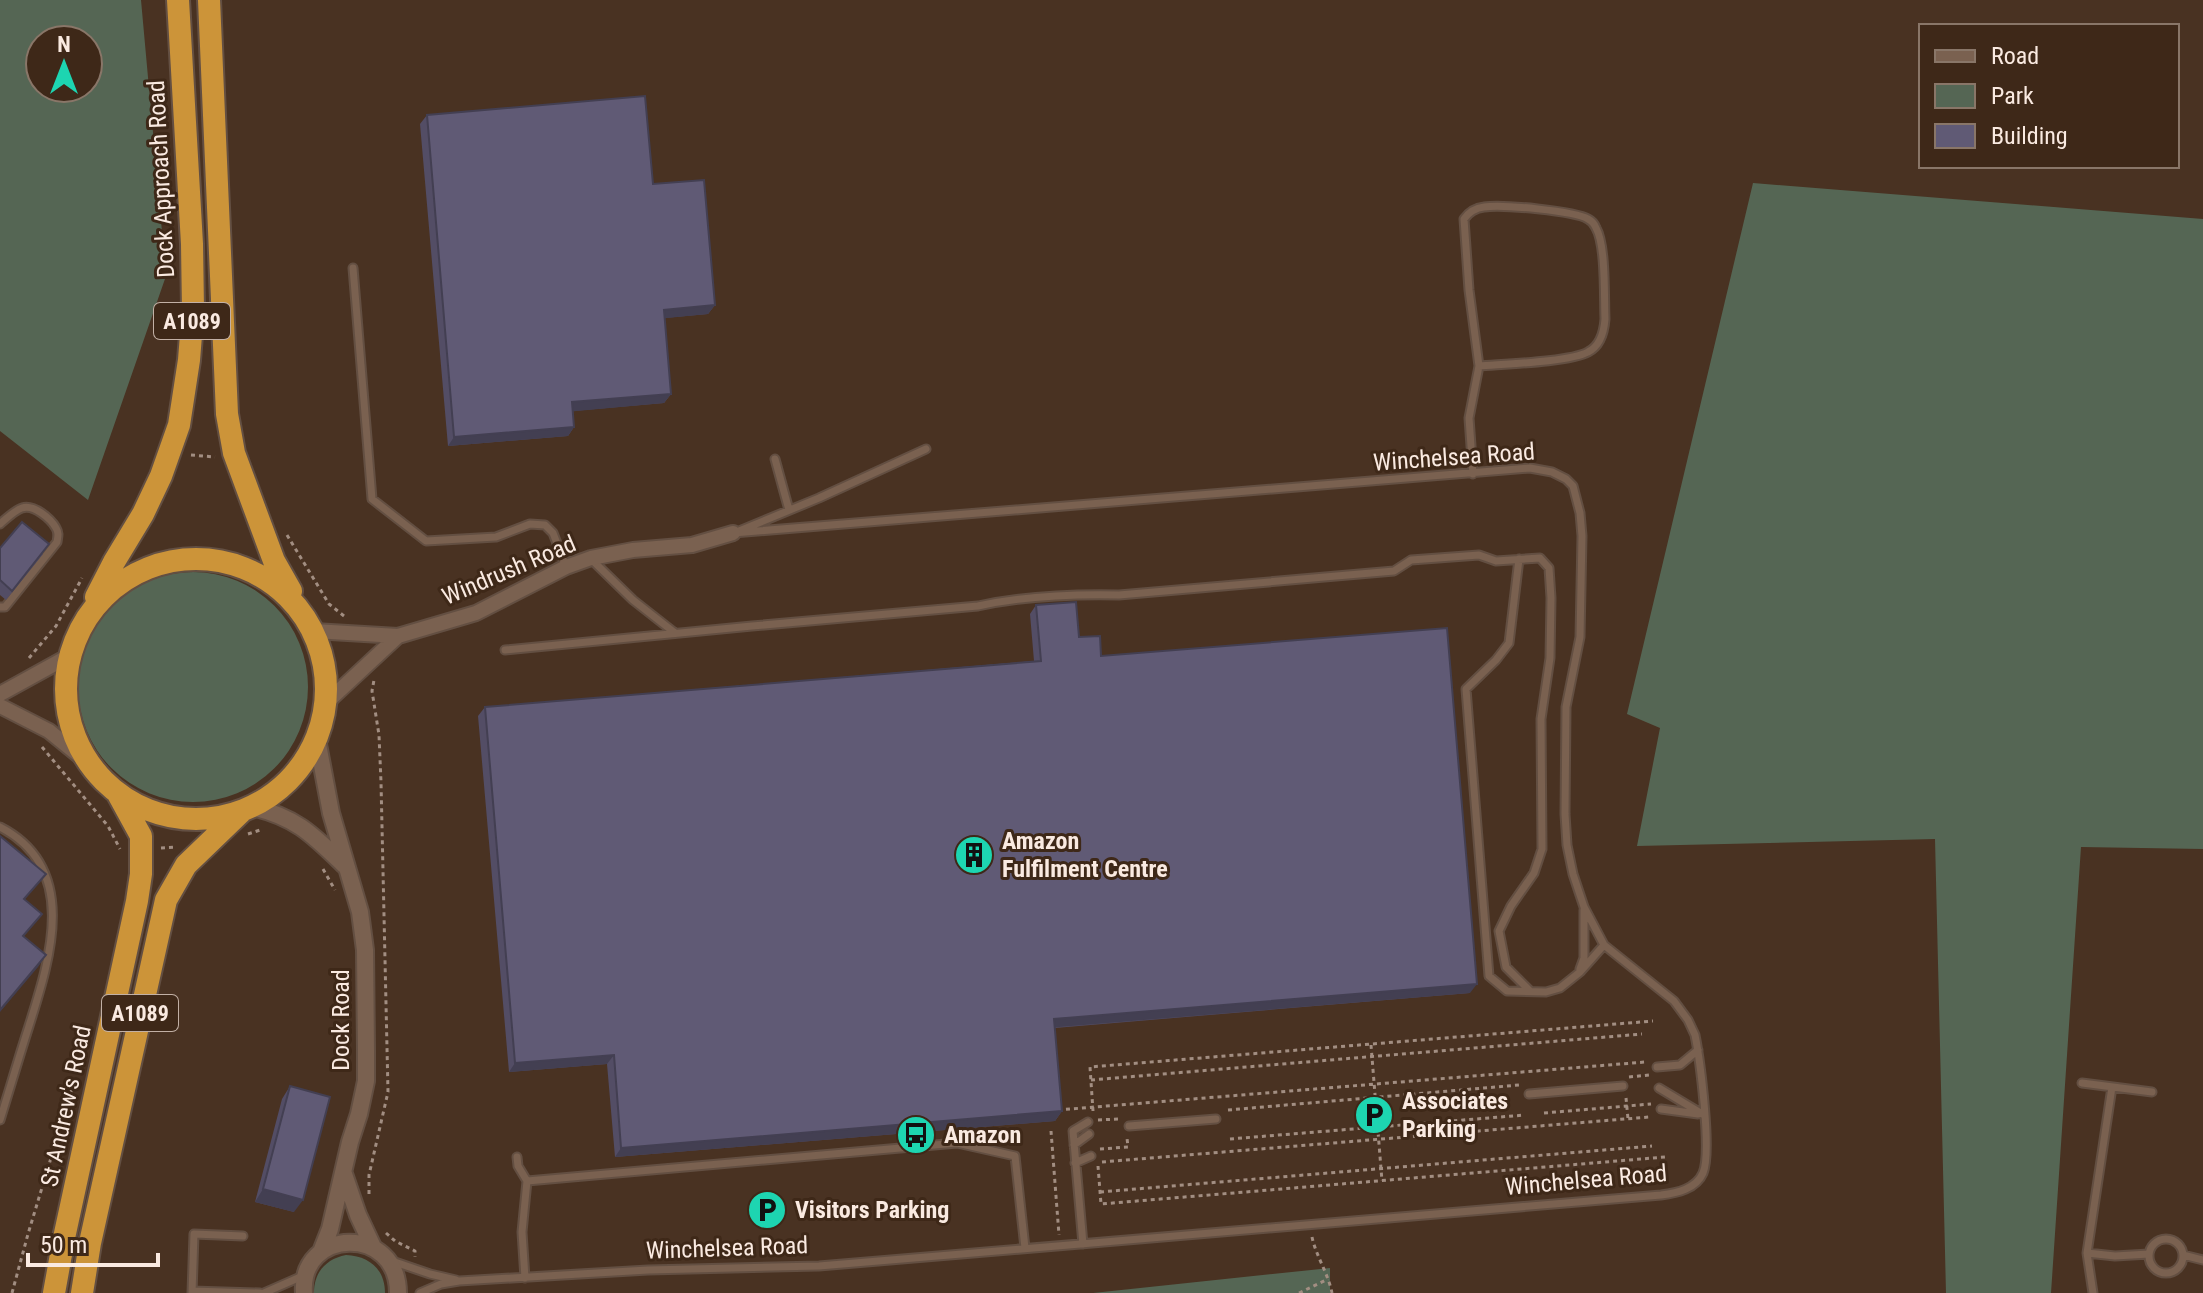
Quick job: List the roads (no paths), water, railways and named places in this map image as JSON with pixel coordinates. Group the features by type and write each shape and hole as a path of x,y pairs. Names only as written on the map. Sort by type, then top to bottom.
{"highway":[{"name":"Dock Approach Road","path":"85,619 143,514 170,449 179,425 189,360 193,310 192,244 178,0"},
{"name":"A1089","path":"209,0 227,414 236,458 274,561 310,624"},
{"path":"206,558 230,562 273,582 310,624 326,671 327,702 317,739 306,760 273,795 247,809 215,818 186,819 158,814 118,794 87,762 74,737 67,711 65,683 69,656 85,619 99,600 117,584 137,572 171,561 206,558"},
{"name":"St Andrew's Road","path":"54,1293 141,874 141,836 118,794"},
{"name":"A1089","path":"82,1293 90,1243 166,900 186,865 247,809"}],"street":[{"name":"Windrush Road","path":"310,624 398,636 476,613 566,567 591,558 633,550 692,545 733,533"},
{"name":"Windrush Road","path":"327,702 398,636"},
{"path":"0,694 69,656"},
{"path":"0,706 49,731 87,762"},
{"name":"Dock Road","path":"305,1275 321,1252 330,1229 366,1081 365,950 357,898 345,866 322,773 317,739"},
{"name":"Dock Road","path":"247,809 275,812 295,822 345,866"},
{"path":"344,1173 373,1247"},
{"path":"321,1252 346,1242 373,1247 388,1260 397,1279 398,1293"},
{"path":"304,1293 305,1275"}],"lane":[{"path":"1473,474 1469,418 1479,366 1464,219 1469,211 1483,207 1510,207 1579,215 1591,220 1598,231 1602,252 1605,319 1599,342 1590,352 1573,357 1479,366"},
{"path":"353,268 372,499 426,541 496,537 530,524 545,525 553,533 566,567"},
{"path":"733,533 926,449"},
{"path":"775,459 789,510"},
{"name":"Winchelsea Road","path":"420,1293 441,1284 459,1281 648,1270 807,1266 1648,1197 1680,1192 1695,1184 1703,1173 1706,1160 1704,1115 1695,1035 1674,1001 1604,945 1584,907 1567,845 1566,707 1580,637 1582,601 1581,524 1573,486 1566,479 1552,472 1530,468 733,533"},
{"path":"0,524 23,507 30,507 55,527 58,534 57,542 5,607 0,607"},
{"path":"505,650 978,606 1009,599 1076,594 1119,595 1394,571 1411,560 1479,555 1496,561 1540,558 1549,568 1551,598 1550,658 1541,719 1542,849 1534,873 1511,906 1499,931 1506,967 1529,990"},
{"path":"591,558 633,600 675,633"},
{"path":"1519,559 1509,643 1466,689 1489,976 1507,991 1546,992 1560,988 1580,972 1604,945"},
{"path":"0,827 32,851 44,870 53,916 47,969 0,1120"},
{"path":"1580,972 1584,958 1584,907"},
{"path":"1657,1067 1680,1065 1698,1050"},
{"path":"2082,1083 2152,1092"},
{"path":"1529,1094 1623,1086"},
{"path":"2093,1293 2087,1253 2112,1087"},
{"path":"1659,1088 1704,1115"},
{"path":"1660,1106 1704,1115"},
{"path":"1127,1125 1216,1119"},
{"path":"1083,1244 1073,1131 1088,1122"},
{"path":"1074,1145 1089,1134"},
{"path":"527,1181 957,1143 1015,1156 1025,1248"},
{"path":"1075,1163 1094,1153"},
{"path":"517,1157 518,1166 527,1181 522,1232 525,1278"},
{"path":"243,1236 194,1234 192,1292 262,1293 305,1275"},
{"path":"2168,1239 2178,1244 2183,1255 2180,1266 2164,1273 2155,1268 2149,1254 2158,1241 2168,1239"},
{"path":"2087,1253 2115,1256 2149,1254"},
{"path":"2183,1255 2203,1260"},
{"name":"Winchelsea Road","path":"388,1260 459,1281"}],"place":[{"name":"Amazon Fulfilment Centre","path":"974,855"},
{"name":"Associates Parking","path":"1374,1115"},
{"name":"Amazon","path":"916,1135"},
{"name":"Visitors Parking","path":"767,1210"}]}
